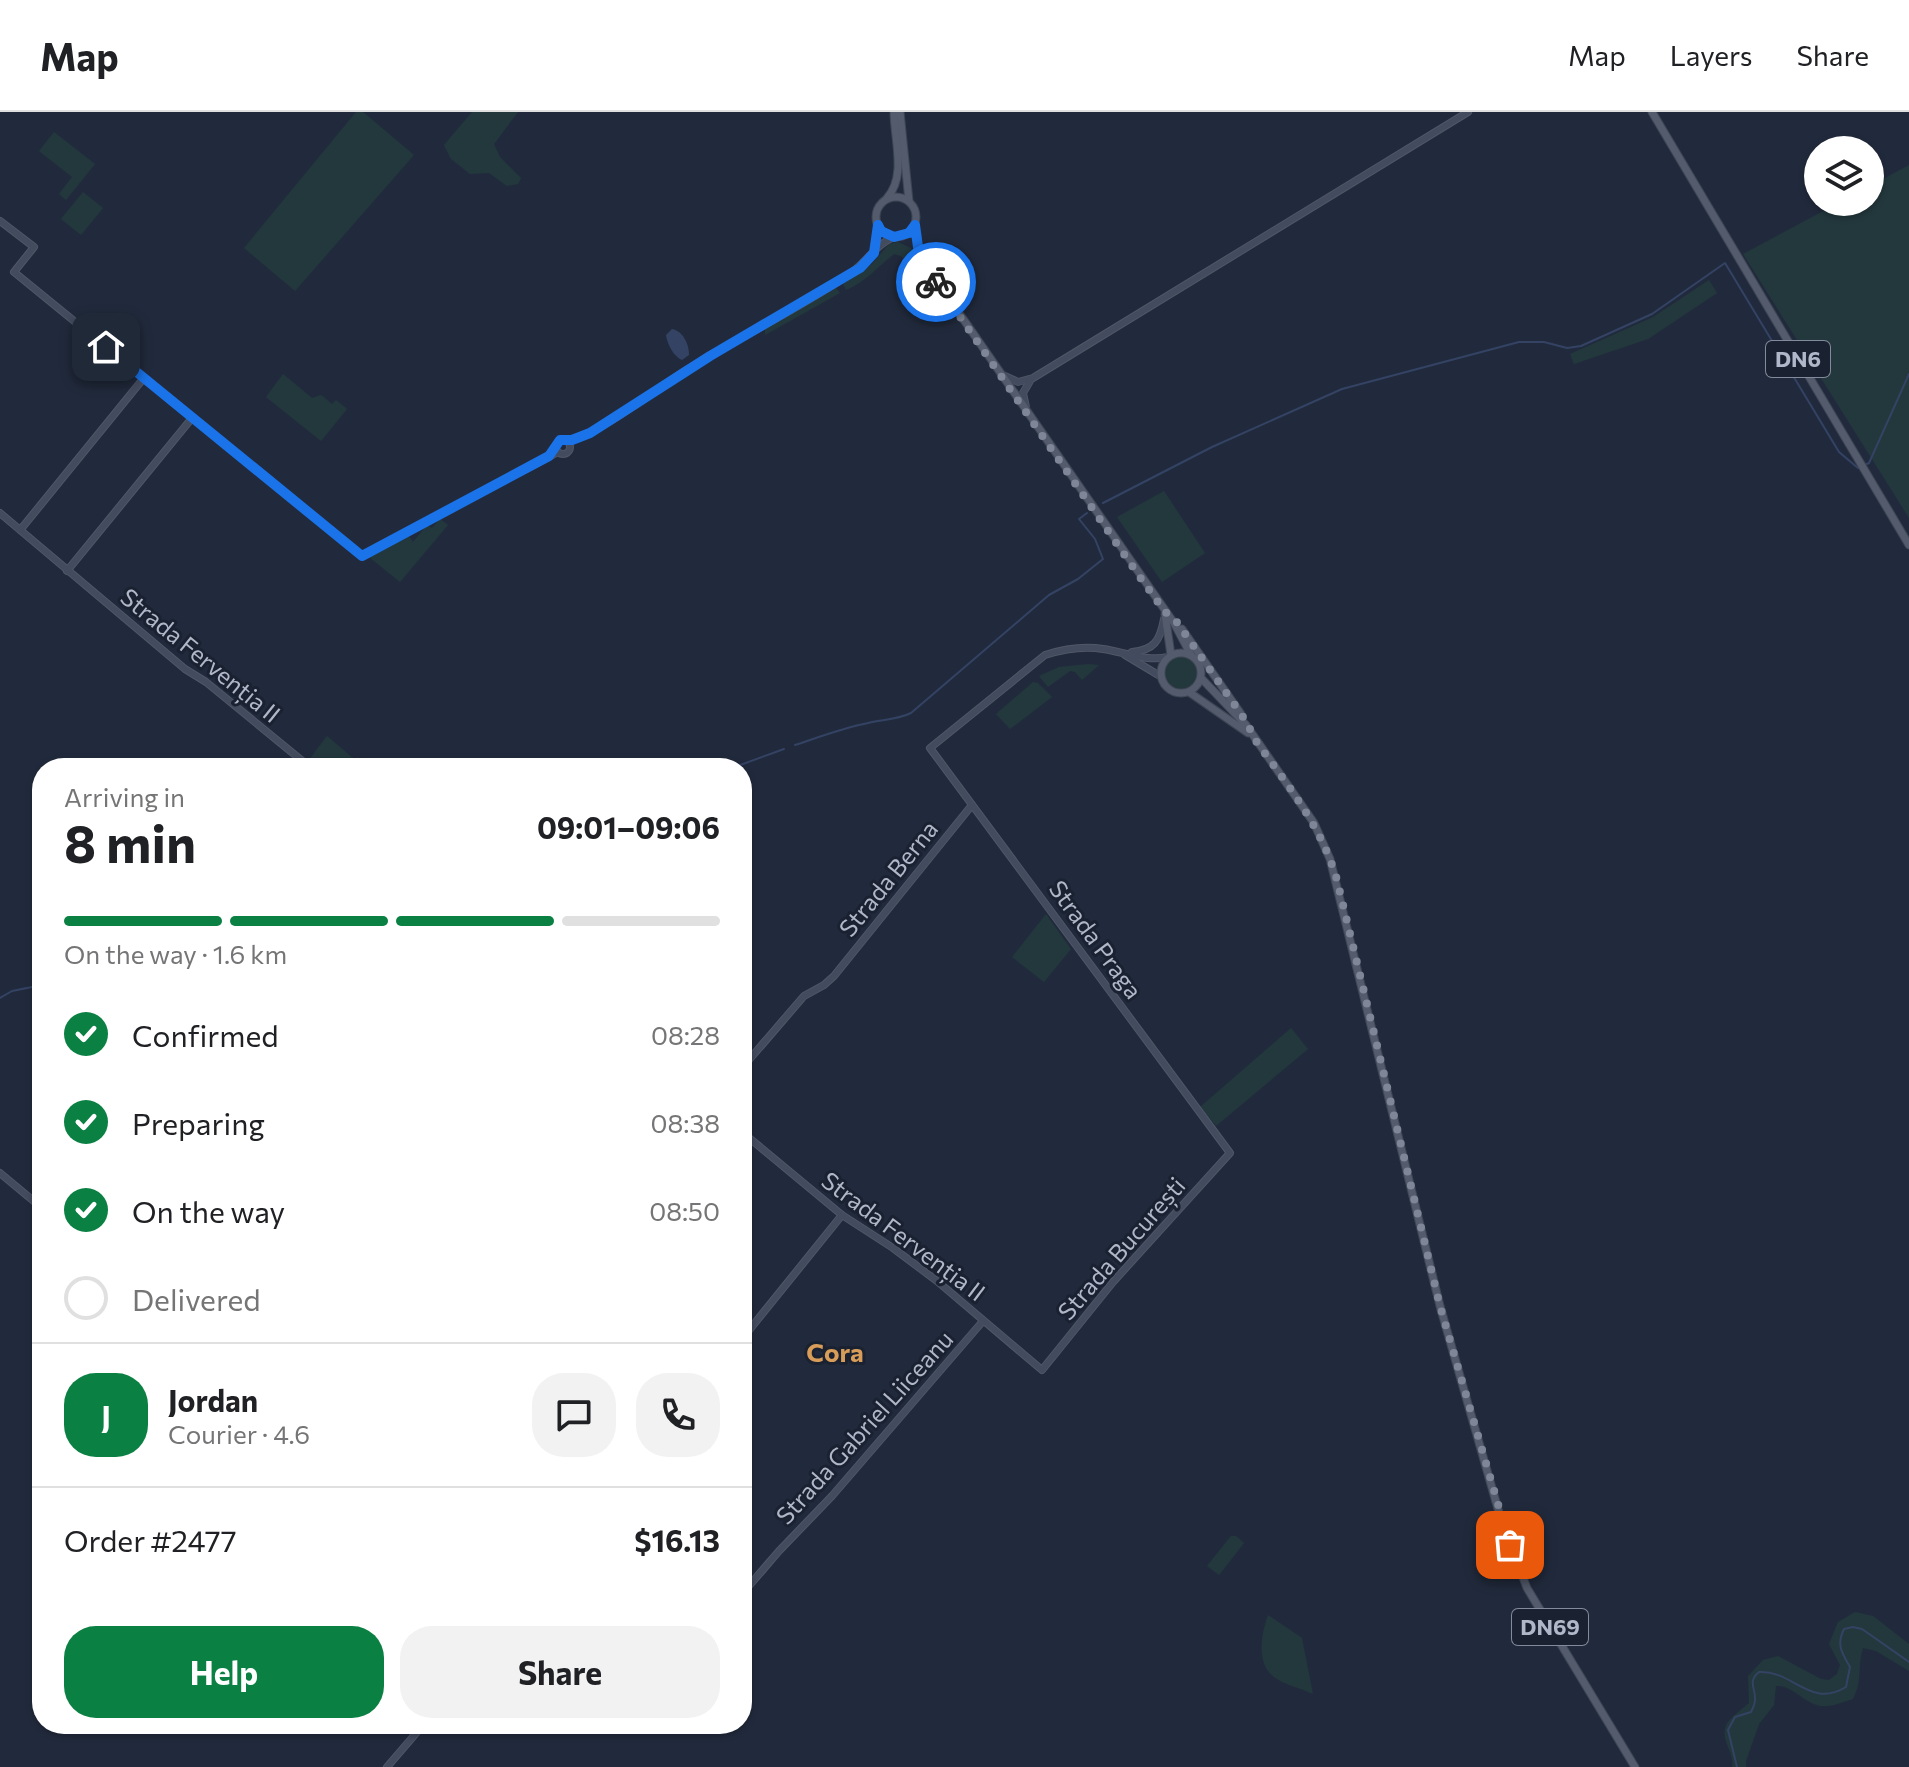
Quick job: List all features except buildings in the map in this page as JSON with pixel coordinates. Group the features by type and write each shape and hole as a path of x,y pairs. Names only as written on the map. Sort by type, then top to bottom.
{"main road":[{"path":"894,112 898,171 896,186 876,214 881,231 918,247"},
{"name":"DN69","path":"900,112 909,201 916,211 918,247 932,274 1174,623 1198,663 1201,678 1238,715 1314,823 1330,859 1440,1306 1517,1566 1635,1767"},
{"name":"DN6","path":"1652,112 1909,545"},
{"path":"885,200 897,197 909,201"},
{"path":"896,237 909,233 915,225"},
{"name":"DN69","path":"1165,612 1170,656"},
{"name":"DN69","path":"1165,612 1174,618 1248,724 1253,737"},
{"path":"1160,676 1162,666 1170,656 1181,653 1191,655"},
{"name":"DN69","path":"1160,676 1169,690 1189,692 1226,715 1253,737"},
{"path":"1189,692 1201,678"}],"street":[{"path":"1028,414 1023,393 1033,378 1468,112"},
{"path":"0,221 34,247 14,272 362,556 549,456 560,440 568,444"},
{"path":"874,253 878,225"},
{"path":"568,444 700,362 837,283 860,268 884,242 896,237"},
{"path":"997,371 1018,382 1033,378"},
{"path":"21,529 143,379"},
{"path":"67,571 192,418"},
{"path":"556,450 566,454 568,444"},
{"name":"Strada Fervenția II","path":"0,513 185,669 206,682 299,758"},
{"path":"1122,653 1146,650 1156,644 1165,612"},
{"name":"Strada Praga","path":"1122,653 1080,648 1045,655 930,748 1230,1153"},
{"path":"1122,653 1156,659 1170,656"},
{"path":"1122,653 1160,676"},
{"name":"Strada Berna","path":"752,1056 804,996 834,976 972,805"},
{"name":"Strada Fervenția II","path":"752,1140 842,1215 893,1248 1042,1370"},
{"name":"Strada București","path":"1042,1370 1113,1282 1230,1153"},
{"path":"0,1173 32,1200"},
{"path":"752,1327 842,1215"},
{"name":"Strada Gabriel Liiceanu","path":"752,1582 832,1496 983,1321"},
{"path":"387,1767 415,1734"}],"green space":[{"path":"356,112 363,112 414,155 295,291 244,248"},
{"path":"472,112 518,112 494,144 500,157 521,178 518,184 507,186 489,173 470,174 451,159 444,145"},
{"path":"54,132 95,164 66,200 59,194 72,177 39,151"},
{"path":"1909,165 1909,518 1743,254 1814,216 1884,216 1884,178"},
{"path":"83,192 103,208 81,235 61,219"},
{"path":"898,242 911,248 925,276 919,280 901,256 894,254 865,279 846,290 843,284 872,264 889,244"},
{"path":"1709,280 1717,293 1648,339 1574,364 1570,354 1653,317"},
{"path":"836,288 840,293 765,335 765,329"},
{"path":"283,374 312,398 321,395 332,404 336,400 347,409 321,441 266,397"},
{"path":"1164,491 1205,553 1162,582 1117,517"},
{"path":"440,519 448,525 400,582 369,557 409,536 413,542 427,525 432,528"},
{"path":"1181,657 1193,661 1197,673 1193,685 1181,689 1169,685 1165,673 1169,661"},
{"path":"1099,665 1082,680 1070,671 1048,687 1039,676 1059,667"},
{"path":"1033,682 1052,697 1010,729 996,714"},
{"path":"327,736 353,758 310,758"},
{"path":"1046,914 1071,949 1044,982 1012,957"},
{"path":"1291,1028 1308,1049 1216,1126 1200,1107"},
{"path":"1231,1536 1244,1543 1219,1575 1207,1566"},
{"path":"1855,1612 1873,1616 1909,1644 1909,1671 1876,1651 1863,1648 1853,1699 1819,1706 1789,1689 1776,1686 1774,1705 1759,1724 1746,1767 1732,1767 1732,1757 1725,1739 1726,1726 1749,1703 1748,1676 1763,1660 1778,1656 1821,1679 1829,1680 1837,1674 1840,1665 1829,1644 1838,1622"},
{"path":"1268,1615 1302,1638 1313,1694 1277,1679 1265,1666 1262,1641"}],"water":[{"path":"672,329 682,335 688,347 689,355 682,360 668,342 666,335"}],"waterway":[{"path":"1103,503 1212,447 1342,389 1519,342 1544,342 1567,348 1581,346 1652,314 1725,263 1839,452 1858,468 1869,463 1909,374"},
{"path":"795,745 849,727 911,713 1049,595 1078,579 1103,559 1095,539 1079,519 1087,513"},
{"path":"752,761 784,749"},
{"path":"0,998 12,991 32,987"},
{"path":"1737,1767 1728,1730 1735,1717 1751,1712 1755,1700 1753,1682 1759,1672 1771,1673 1822,1694 1846,1687 1850,1667 1842,1653 1840,1640 1844,1629 1853,1627 1862,1629 1909,1662"}],"way so far":[{"path":"936,282 1137,573 1165,612 1174,618 1248,724 1253,737 1322,838 1337,880 1440,1306 1476,1438 1510,1545"}],"district":[{"name":"Cora","path":"835,1353"}],"route":[{"path":"106,347 362,556 549,456 560,440 572,440 590,433 649,393 837,283 860,268 874,253 878,225 887,235 899,237 913,230 915,225 918,247 936,282"}]}
